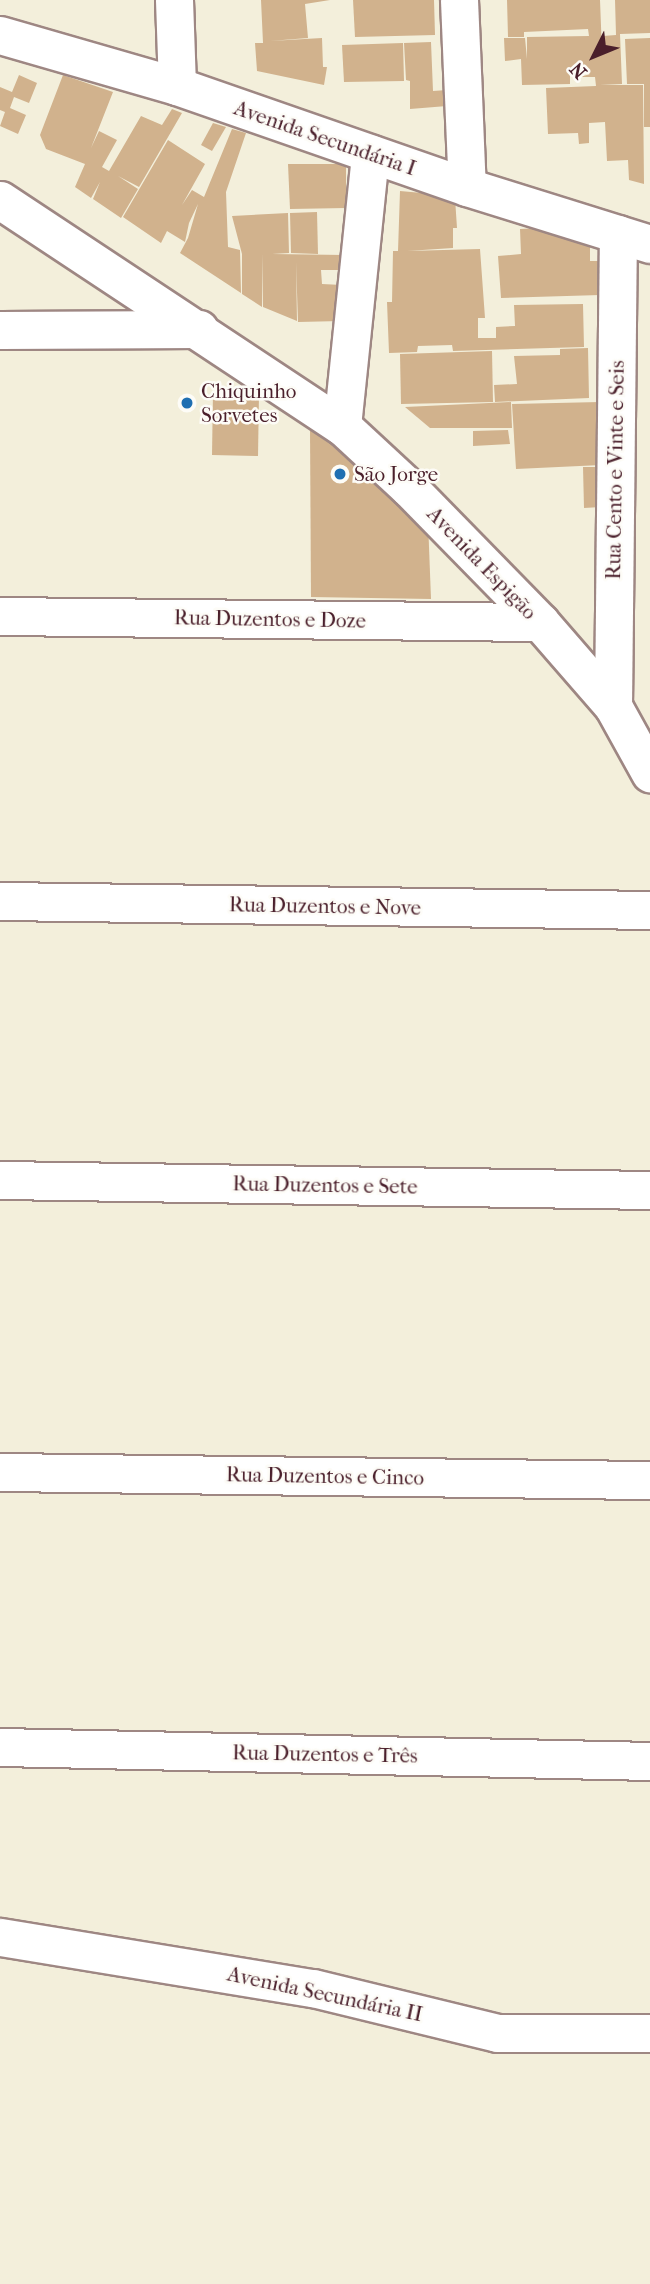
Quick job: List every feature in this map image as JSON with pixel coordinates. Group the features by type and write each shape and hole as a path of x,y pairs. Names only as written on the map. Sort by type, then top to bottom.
{"street":[{"path":"174,0 177,86"},
{"path":"459,0 467,187"},
{"name":"Avenida Secundária I","path":"0,34 177,86 467,187 634,239"},
{"path":"342,426 370,153"},
{"name":"Avenida Espigão","path":"0,200 342,426 418,497 540,622 613,706 650,773"},
{"name":"Rua Cento e Vinte e Seis","path":"613,706 634,239"},
{"path":"0,330 199,330"},
{"name":"Rua Duzentos e Doze","path":"0,616 540,622"},
{"name":"Rua Duzentos e Nove","path":"0,901 650,910"},
{"name":"Rua Duzentos e Sete","path":"0,1180 650,1190"},
{"name":"Rua Duzentos e Cinco","path":"0,1472 650,1480"},
{"name":"Rua Duzentos e Três","path":"0,1747 650,1761"},
{"name":"Avenida Secundária II","path":"0,1937 313,1988 497,2033 650,2033"}],"building":[{"path":"261,0 330,0 305,4 308,38 270,41 322,38 323,67 327,67 324,85 257,71 255,43 263,43"},
{"path":"353,0 434,0 435,35 355,37"},
{"path":"507,0 600,0 602,52 603,36 616,35 615,0 650,0 650,33 620,34 622,84 600,85 643,85 644,184 629,180 628,160 607,161 605,122 589,123 589,143 579,144 578,133 548,134 546,88 596,86 595,77 580,77 590,74 570,74 570,84 522,85 521,59 505,61 504,38 525,38 527,59 527,37 589,36 588,29 524,32 524,37 508,37"},
{"path":"650,38 650,127 644,127 644,84 627,84 625,39"},
{"path":"431,42 433,91 447,90 447,106 410,109 410,81 406,80 404,43"},
{"path":"403,43 404,81 344,82 342,45"},
{"path":"19,75 37,83 29,103 14,97 10,108 26,115 18,134 0,126 5,112 0,110 0,87 12,92"},
{"path":"63,75 113,92 91,148 99,131 117,140 102,167 109,171 141,116 162,125 172,109 182,113 139,187 118,176 138,189 121,218 93,199 100,182 91,198 75,187 85,164 46,149 40,135"},
{"path":"213,123 226,127 212,151 201,145"},
{"path":"232,129 246,133 226,192 228,247 240,250 241,293 180,253 188,238 198,204 189,223 185,242 167,231 161,243 123,217 168,140 205,164 182,205 192,190 204,197"},
{"path":"288,164 346,164 346,208 290,209"},
{"path":"422,187 455,198 457,228 453,228 453,248 407,251 480,249 485,318 478,318 478,338 496,338 496,327 515,326 514,305 583,304 584,347 453,351 452,345 418,346 417,352 389,353 387,302 392,302 393,251 398,251 400,191 422,193"},
{"path":"317,212 318,254 291,253 290,213"},
{"path":"288,213 289,253 272,254 344,255 343,270 321,270 322,284 342,285 341,321 298,322 296,262 297,321 263,307 262,253 262,307 242,294 242,254 232,216"},
{"path":"541,228 590,239 590,261 599,261 600,295 501,298 498,256 521,254 520,229"},
{"path":"588,348 589,398 495,402 494,385 517,384 514,356 560,355 560,349"},
{"path":"492,351 493,402 401,404 400,354"},
{"path":"213,393 259,394 258,456 212,455"},
{"path":"511,402 512,428 430,428 405,407"},
{"path":"600,402 601,465 516,469 512,404"},
{"name":"São Jorge","path":"310,427 428,521 431,599 311,597"},
{"path":"508,430 510,444 473,446 473,431"},
{"path":"583,467 601,467 601,507 584,508"}],"place":[{"name":"Chiquinho Sorvetes","path":"187,403"},
{"name":"São Jorge","path":"340,474"}]}
